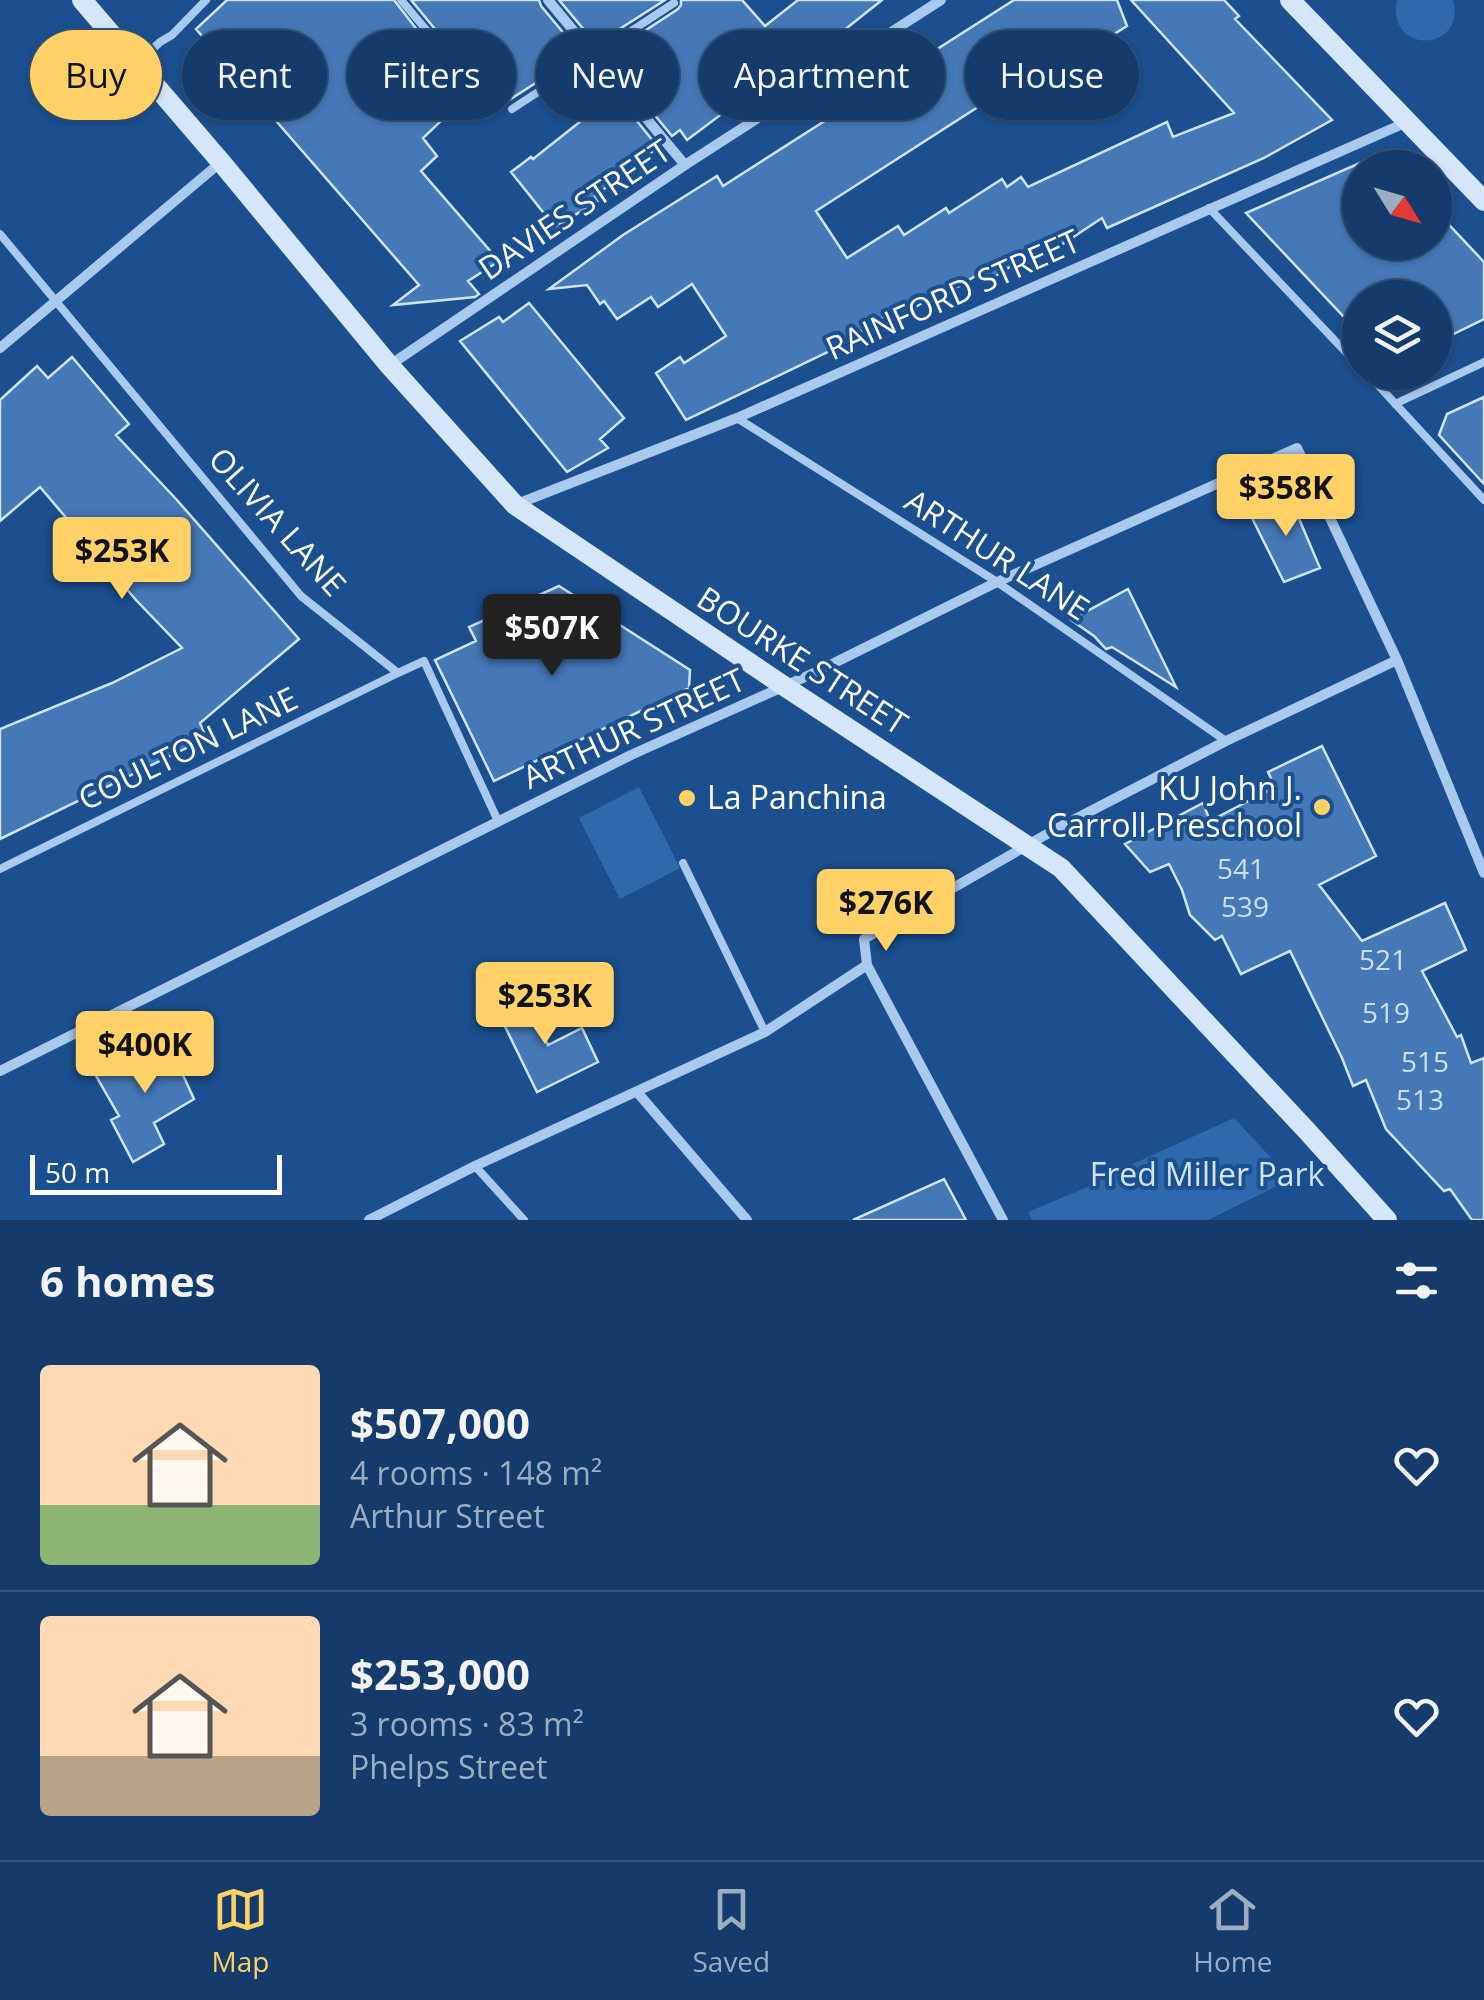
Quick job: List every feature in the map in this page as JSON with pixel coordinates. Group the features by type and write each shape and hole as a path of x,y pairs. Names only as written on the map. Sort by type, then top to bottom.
{"street":[{"name":"BOURKE STREET","path":"82,0 108,30"},
{"path":"548,0 573,30"},
{"name":"DAVIES STREET","path":"389,365 685,165 941,0"},
{"path":"1290,0 1484,201"},
{"name":"BOURKE STREET","path":"162,93 389,365 515,506 1062,868 1387,1220"},
{"path":"648,120 685,165"},
{"name":"RAINFORD STREET","path":"515,506 737,418 1408,122"},
{"path":"0,348 220,162"},
{"name":"ARTHUR STREET","path":"0,1071 631,755 816,672 996,582 1297,448 1397,660"},
{"path":"1002,1220 867,966 864,938 1226,740 1397,660 1484,873"},
{"path":"370,1220 475,1166 765,1032 867,966"},
{"path":"637,1092 747,1220"}],"lane":[{"path":"162,41 206,0"},
{"path":"401,0 426,30"},
{"path":"632,30 674,3"},
{"path":"1209,208 1342,348"},
{"name":"OLIVIA LANE","path":"0,234 301,596 398,673 424,661 498,821"},
{"path":"1395,404 1484,362"},
{"path":"1382,390 1484,500"},
{"name":"ARTHUR LANE","path":"737,418 996,582 1226,740"},
{"name":"COULTON LANE","path":"0,870 398,673"},
{"path":"684,863 765,1032"},
{"path":"475,1166 524,1220"}],"green space":[{"path":"1397,0 1453,0 1454,17 1449,30 1439,38 1414,38 1403,31 1397,18"},
{"path":"639,787 680,868 620,899 579,818"},
{"name":"Fred Miller Park","path":"1234,1118 1291,1179 1208,1220 1032,1220 1028,1212 1097,1183"}],"building":[{"path":"227,0 394,0 417,30 347,30 347,120 442,120 423,138 437,156 421,171 499,261 468,281 479,294 393,305 419,285 275,120 327,120 327,30 196,29"},
{"path":"411,0 539,0 561,30 536,30 536,83 516,96 516,30 436,30"},
{"path":"559,0 665,0 618,30 584,30"},
{"path":"681,0 742,0 765,26 798,0 882,0 844,30 699,30 699,120 714,120 687,140 680,130 672,136 659,120 679,120 679,30 646,30 681,5"},
{"path":"1014,0 1117,0 1127,26 1121,30 967,30"},
{"path":"1131,0 1224,0 1239,16 1235,19 1332,120 1264,158 1107,228 1102,218 1049,253 1043,246 991,279 985,270 943,296 940,291 888,325 883,318 830,351 686,420 656,373 680,357 684,363 726,336 692,284 658,307 651,297 617,319 587,285 549,289 623,235 717,176 723,186 826,120 945,120 945,44 965,31 965,115 816,211 847,258 898,226 904,235 946,208 949,213 1002,179 1007,187 1021,177 1028,187 1167,122 1173,137 1234,113"},
{"path":"582,120 636,120 658,147 595,196 598,201 555,227 511,172"},
{"path":"1342,171 1342,260 1452,260 1452,228 1484,262 1484,319 1452,335 1452,280 1342,280 1342,315 1246,213"},
{"path":"529,303 624,418 600,439 608,448 567,472 460,341 499,317 503,322"},
{"path":"72,357 129,424 116,435 299,639 200,723 207,738 0,839 0,729 112,683 182,648 40,487 0,521 0,400 37,366 48,378"},
{"path":"1484,397 1484,484 1439,435 1447,414"},
{"path":"1289,495 1320,568 1284,582 1250,514"},
{"path":"559,586 690,670 689,688 494,781 435,660 476,641 469,627"},
{"path":"1128,589 1176,687 1112,647 1106,649 1071,620"},
{"path":"1322,746 1376,856 1319,885 1362,941 1445,903 1466,950 1422,971 1457,1037 1461,1035 1471,1063 1484,1058 1484,1220 1472,1220 1450,1189 1444,1191 1386,1129 1366,1080 1353,1086 1290,951 1241,974 1222,936 1215,940 1190,915 1169,864 1150,872 1125,844 1203,803 1210,821 1275,787 1268,772"},
{"path":"526,1000 548,1045 582,1028 598,1062 537,1092 495,1006"},
{"path":"166,1038 194,1099 154,1123 164,1144 133,1162 111,1120 119,1116 95,1074"},
{"path":"944,1179 966,1220 853,1220"}],"place":[{"name":"La Panchina","path":"687,798"},
{"name":"KU John J. Carroll Preschool","path":"1322,807"}]}
